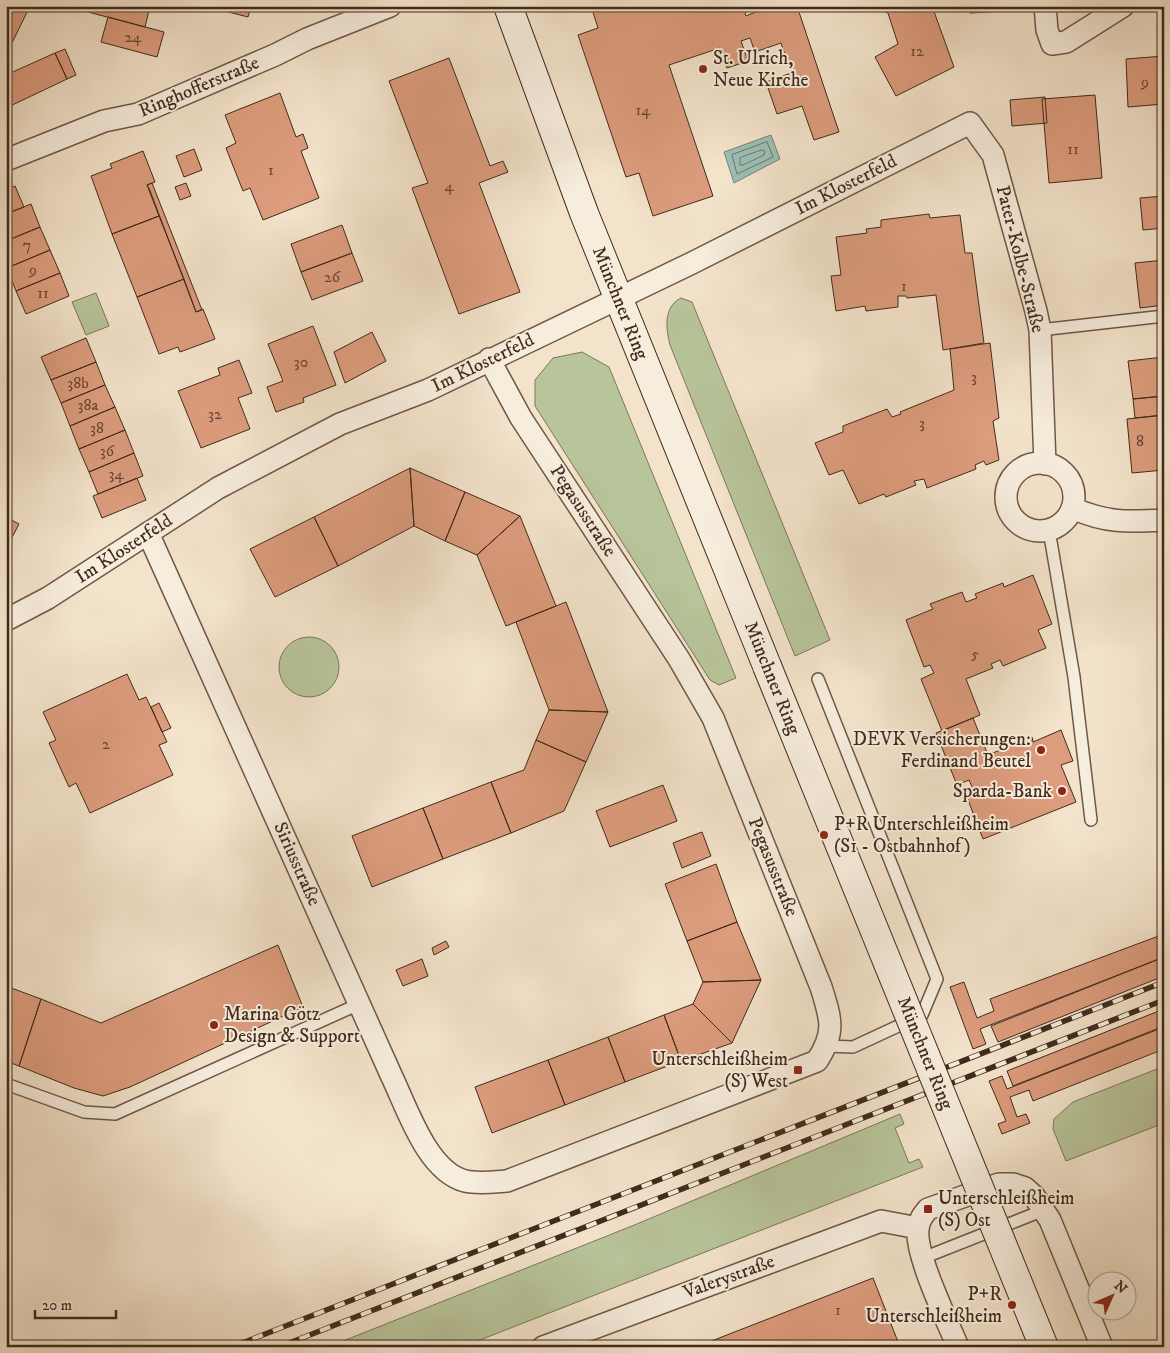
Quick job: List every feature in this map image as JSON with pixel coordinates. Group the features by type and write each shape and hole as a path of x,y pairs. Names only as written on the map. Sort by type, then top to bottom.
{"main road":[{"name":"Münchner Ring","path":"508,6 618,298 1044,1347"}],"street":[{"name":"Ringhofferstraße","path":"6,160 104,121 138,114 266,59 307,39 390,6"},
{"path":"1045,6 1047,30 1052,44 1066,42 1123,6"},
{"name":"Im Klosterfeld","path":"6,620 48,598 218,488 340,424 428,390 970,123"},
{"name":"Pater-Kolbe-Straße","path":"970,123 993,155 1040,330 1045,464"},
{"name":"Pegasusstraße","path":"489,359 521,418 679,659 713,718 821,987 831,1019 827,1046"},
{"path":"1031,464 1045,464 1056,468 1068,479 1074,498 1072,508 1065,520 1049,530 1030,530 1021,526 1009,512 1006,503 1006,491 1016,473 1031,464"},
{"path":"1072,508 1097,518 1120,522 1164,520"},
{"name":"Siriusstraße","path":"148,533 359,1004 430,1156 443,1169 463,1181 486,1183 507,1181 798,1070 816,1061 827,1046"},
{"path":"958,1347 917,1240 921,1217 928,1209 1000,1184 1013,1184 1025,1188 1044,1210 1102,1347"},
{"name":"Valerystraße","path":"543,1347 881,1221 918,1228"}],"lane":[{"path":"1040,330 1164,316"},
{"path":"1049,530 1074,677 1091,820"},
{"path":"818,679 937,978 922,1015 853,1048 827,1046"},
{"path":"6,1084 84,1112 115,1114 359,1004"},
{"path":"923,1258 1044,1210"}],"green space":[{"path":"96,293 109,326 86,335 72,302"},
{"path":"681,298 692,302 830,640 795,656 670,345 667,319 671,307"},
{"path":"582,352 609,367 736,678 719,685 710,680 535,406 535,380 553,358"},
{"path":"303,637 315,637 326,642 334,650 339,661 337,679 326,692 315,697 303,697 292,692 284,684 279,673 279,661 284,650 292,642"},
{"path":"1162,1067 1164,1123 1066,1161 1053,1129 1054,1119 1073,1102"},
{"path":"900,1114 904,1124 895,1128 909,1163 919,1159 923,1167 462,1347 328,1347 632,1226"}],"water":[{"path":"771,135 780,159 734,183 724,152"}],"building":[{"path":"6,6 30,6 12,43 6,40"},
{"path":"90,6 150,6 145,27 88,12"},
{"path":"205,6 251,6 248,17"},
{"path":"591,6 743,6 746,16 770,6 797,6 839,132 814,140 802,106 777,114 766,82 791,73 781,43 755,52 750,38 741,41 748,61 727,68 720,48 669,65 713,196 653,216 639,173 626,177 578,35 598,28"},
{"path":"870,6 932,6 954,67 896,96 875,57 898,44 888,13"},
{"path":"969,6 1024,6 1024,10 970,13"},
{"path":"108,17 164,32 157,57 101,42"},
{"path":"65,49 76,75 67,79 55,53"},
{"path":"55,53 67,79 6,108 6,75"},
{"path":"1164,56 1164,104 1128,107 1126,59"},
{"path":"449,58 490,166 503,161 508,172 479,183 520,292 459,314 412,188 428,183 389,81"},
{"path":"280,93 296,137 303,134 308,148 301,151 319,198 263,220 250,188 243,191 226,148 236,143 225,115"},
{"path":"1095,95 1102,178 1049,183 1042,99"},
{"path":"1045,97 1047,123 1012,126 1010,100"},
{"path":"194,149 202,170 184,177 176,156"},
{"path":"143,151 155,182 147,185 159,216 112,234 91,176 112,168 110,164"},
{"path":"152,183 202,310 196,312 147,185"},
{"path":"186,183 191,196 180,200 175,187"},
{"path":"15,186 24,207 6,214 6,190"},
{"path":"1164,196 1164,228 1143,230 1140,198"},
{"path":"31,204 40,227 6,241 6,214"},
{"path":"929,214 930,218 960,215 965,253 972,253 984,343 943,350 936,295 907,298 906,296 898,296 898,307 866,311 865,306 836,311 831,276 841,275 836,237 867,233 866,229 881,227 881,220"},
{"path":"159,216 184,279 137,297 112,234"},
{"path":"342,225 352,253 301,272 291,244"},
{"path":"40,227 50,250 7,268 6,241"},
{"path":"50,250 60,273 16,291 7,268"},
{"path":"352,253 363,281 312,300 301,272"},
{"path":"1164,260 1164,305 1140,308 1135,263"},
{"path":"60,273 69,296 26,314 16,291"},
{"path":"184,279 196,312 203,309 215,339 180,352 178,347 159,354 137,297"},
{"path":"313,326 336,385 303,398 304,402 276,412 267,387 283,381 268,344"},
{"path":"372,332 386,361 345,383 334,352"},
{"path":"86,338 96,362 51,380 41,357"},
{"path":"990,343 999,418 993,421 999,460 986,465 984,461 975,465 976,469 927,488 924,479 914,481 916,485 886,497 884,494 859,504 843,470 829,475 815,443 843,432 843,426 887,409 892,417 954,390 950,349"},
{"path":"1164,357 1164,396 1133,399 1128,361"},
{"path":"239,360 252,393 238,398 250,429 201,448 178,391 220,375 218,368"},
{"path":"96,362 105,385 61,403 51,380"},
{"path":"105,385 115,407 70,426 61,403"},
{"path":"1164,396 1164,415 1135,418 1133,399"},
{"path":"115,407 125,430 79,449 70,426"},
{"path":"1164,415 1164,470 1132,473 1127,419"},
{"path":"125,430 134,453 89,472 79,449"},
{"path":"134,453 143,476 98,494 89,472"},
{"path":"410,468 465,492 445,541 414,526"},
{"path":"410,468 414,526 338,566 314,517"},
{"path":"137,478 146,500 102,518 93,496"},
{"path":"465,492 520,516 477,555 445,541"},
{"path":"520,516 556,606 506,626 477,555"},
{"path":"6,517 19,524 7,547 6,547"},
{"path":"314,517 338,566 275,597 250,549"},
{"path":"1033,575 1052,624 1038,630 1046,648 1003,666 1000,660 991,664 993,668 966,679 980,715 942,731 921,679 934,673 930,665 924,667 906,620 933,609 930,604 962,592 966,602 977,598 975,594 1003,583 1004,587"},
{"path":"566,602 608,712 549,710 516,622"},
{"path":"127,674 139,700 146,697 167,742 159,745 173,775 90,813 76,783 69,787 49,743 56,740 43,712"},
{"path":"159,703 171,728 162,732 151,707"},
{"path":"549,710 608,712 586,762 536,740"},
{"path":"973,718 988,755 1032,737 1033,742 1061,730 1073,761 1061,765 1076,802 983,839 965,792 973,789 969,780 957,785 936,733"},
{"path":"536,740 586,762 564,811 511,833 491,782 524,770"},
{"path":"491,782 511,833 443,859 423,808"},
{"path":"663,785 677,821 610,847 596,811"},
{"path":"423,808 443,859 372,887 352,836"},
{"path":"702,832 711,856 682,868 673,843"},
{"path":"716,864 737,922 687,941 665,884"},
{"path":"737,922 761,980 703,982 687,941"},
{"path":"1164,934 1164,957 980,1029 986,1044 973,1049 950,987 964,982 977,1018 994,1011 990,999"},
{"path":"446,941 449,947 434,955 432,948"},
{"path":"278,945 303,1007 130,1087 103,1096 74,1088 19,1066 41,999 101,1023"},
{"path":"1164,957 1164,976 998,1042 991,1026"},
{"path":"422,959 428,976 403,986 396,970"},
{"path":"761,980 732,1043 693,1004 703,982"},
{"path":"6,986 41,999 19,1066 6,1061"},
{"path":"693,1004 732,1043 681,1061 664,1015"},
{"path":"1164,1009 1164,1026 1013,1086 1007,1071"},
{"path":"664,1015 681,1061 625,1082 608,1037"},
{"path":"1164,1027 1164,1049 1033,1101 1029,1090 1010,1097 1017,1117 1026,1114 1030,1123 1002,1134 998,1124 1006,1121 989,1081 1002,1076 1007,1089"},
{"path":"608,1037 625,1082 565,1105 548,1060"},
{"path":"548,1060 565,1105 492,1133 475,1087"},
{"path":"873,1278 900,1347 710,1347 709,1342"}],"railway":[{"path":"232,1347 1164,982"},
{"path":"279,1347 1164,1000"}],"place":[{"name":"St. Ulrich, Neue Kirche","path":"703,69"},
{"name":"DEVK Versicherungen: Ferdinand Beutel","path":"1041,750"},
{"name":"Sparda-Bank","path":"1062,791"},
{"name":"P+R Unterschleißheim (S1 - Ostbahnhof)","path":"824,835"},
{"name":"Marina Götz Design & Support","path":"214,1025"},
{"name":"Unterschleißheim (S) West","path":"798,1070"},
{"name":"Unterschleißheim (S) Ost","path":"928,1209"},
{"name":"P+R Unterschleißheim","path":"1012,1305"}]}
